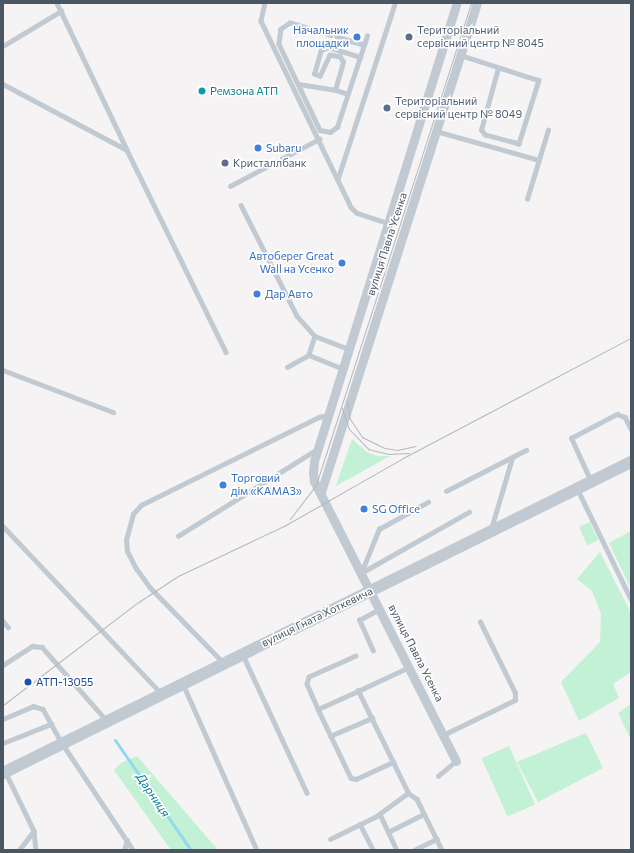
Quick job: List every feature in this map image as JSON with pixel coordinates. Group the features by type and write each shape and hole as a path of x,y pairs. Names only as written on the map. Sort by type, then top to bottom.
{"street":[{"name":"вулиця Павла Усенка","path":"456,761 314,478 318,448 457,3"},
{"name":"вулиця Павла Усенка","path":"321,492 477,3"},
{"name":"вулиця Гната Хоткевича","path":"4,772 182,682 371,592 631,462"}],"lane":[{"path":"57,3 226,352"},
{"path":"265,3 261,21 351,207 357,213 388,223"},
{"path":"338,178 395,3"},
{"path":"3,46 61,11"},
{"path":"364,46 290,23 284,25 281,29 280,44 320,130 330,132 336,127 364,46 367,36"},
{"path":"335,90 343,59 330,55 320,76 316,75 314,72 321,50 328,47 360,57"},
{"path":"460,56 498,68 539,81 519,144 485,135 481,130 498,68"},
{"path":"3,84 127,150"},
{"path":"299,84 335,90 347,94"},
{"path":"527,200 548,130"},
{"path":"436,131 539,160"},
{"path":"230,186 319,139"},
{"path":"241,205 298,316 315,336 349,349"},
{"path":"287,367 309,355 315,336"},
{"path":"309,355 343,369"},
{"path":"3,370 113,412"},
{"path":"591,482 571,438 617,414 625,417 631,428"},
{"path":"223,663 150,588 136,569 127,551 126,540 133,514 142,505 319,417 328,415"},
{"path":"178,536 318,448"},
{"path":"446,491 526,450"},
{"path":"490,532 512,458"},
{"path":"577,489 631,599"},
{"path":"362,573 379,529 428,502"},
{"path":"362,573 469,512"},
{"path":"3,526 161,693"},
{"path":"373,651 359,620 380,609"},
{"path":"3,621 8,627"},
{"path":"443,735 515,700 515,693 480,622"},
{"path":"3,665 32,646 42,647 107,721"},
{"path":"242,653 307,793"},
{"path":"356,656 307,679 306,684 351,778 356,779 393,762"},
{"path":"318,709 409,667"},
{"path":"182,682 257,850"},
{"path":"358,691 408,792 417,799 442,850"},
{"path":"3,719 37,706 43,709 62,743 133,850"},
{"path":"330,736 372,718"},
{"path":"3,743 51,724"},
{"path":"438,776 456,761"},
{"path":"4,772 34,831 36,850"},
{"path":"330,839 380,814 408,792"},
{"path":"380,814 397,850"},
{"path":"388,832 424,814"},
{"path":"360,824 373,850"},
{"path":"19,850 34,831"},
{"path":"414,850 437,839"},
{"path":"124,850 126,840"}],"green space":[{"path":"352,439 367,452 377,456 390,456 336,486"},
{"path":"590,522 598,540 587,545 579,527"},
{"path":"631,531 631,589 609,543"},
{"path":"600,552 631,613 631,672 613,684 619,698 579,721 561,682 600,642 601,614 592,591 577,579"},
{"path":"631,704 631,740 618,713"},
{"path":"586,733 603,768 538,802 517,762"},
{"path":"509,746 535,804 508,817 482,758"},
{"path":"137,756 218,850 171,850 114,770 121,763"}],"waterway":[{"name":"Дарниця","path":"115,740 191,850"}],"tram line":[{"path":"290,519 316,485 471,3"},
{"path":"3,705 137,603 178,576 284,526 403,458 631,338"},
{"path":"347,401 350,419 362,437 385,448 397,450 416,446"},
{"path":"342,408 349,429 368,449 388,454 409,453"}],"place":[{"name":"Начальник площадки","path":"357,37"},
{"name":"Територіальний сервісний центр № 8045","path":"409,37"},
{"name":"Ремзона АТП","path":"202,91"},
{"name":"Територіальний сервісний центр № 8049","path":"387,108"},
{"name":"Subaru","path":"258,148"},
{"name":"Кристаллбанк","path":"225,163"},
{"name":"Автоберег Great Wall на Усенко","path":"342,263"},
{"name":"Дар Авто","path":"257,294"},
{"name":"Торговий дім «КАМАЗ»","path":"223,485"},
{"name":"SG Office","path":"364,509"},
{"name":"АТП-13055","path":"28,682"}]}
